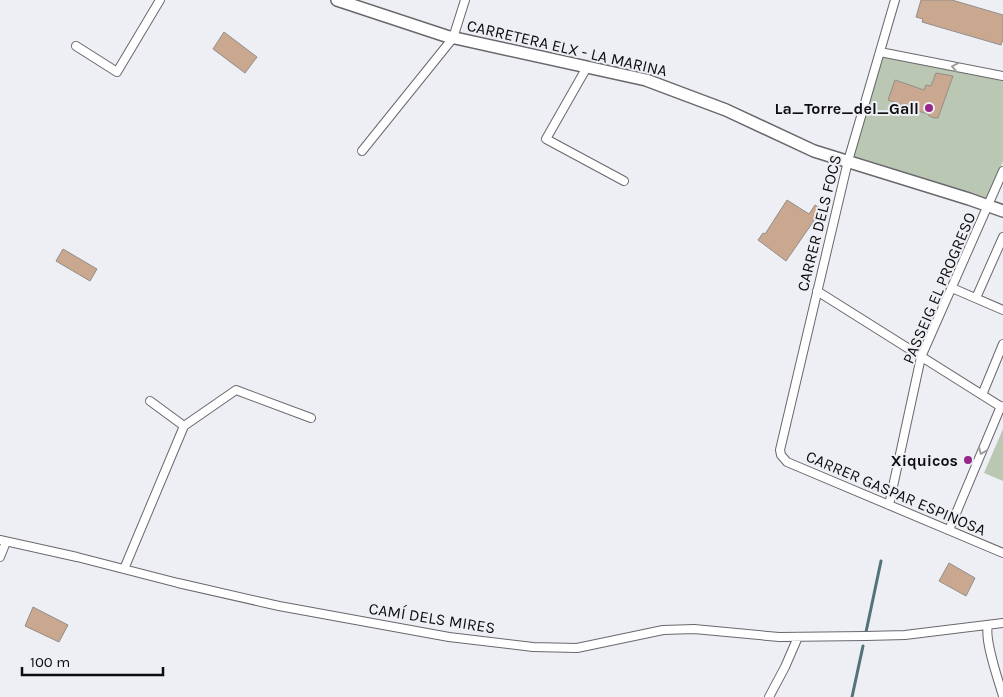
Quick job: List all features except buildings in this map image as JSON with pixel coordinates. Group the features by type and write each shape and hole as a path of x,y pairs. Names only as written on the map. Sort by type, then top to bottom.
{"main road":[{"name":"CARRETERA ELX - LA MARINA","path":"336,0 453,38 646,80 726,110 814,151 1003,211"}],"street":[{"path":"76,46 118,72 160,0"},
{"path":"362,151 453,38 465,0"},
{"name":"CARRER DELS FOCS","path":"781,455 779,446 848,161 896,0"},
{"path":"880,52 1003,76"},
{"path":"587,67 546,140 624,181"},
{"name":"PASSEIG EL PROGRESO","path":"889,505 921,357 1003,171"},
{"path":"976,298 1003,240"},
{"path":"952,288 1003,310"},
{"path":"816,291 1002,407 950,530"},
{"path":"982,395 1003,344"},
{"path":"124,569 184,426 236,390 311,418"},
{"path":"150,401 184,426"},
{"name":"CARRER GASPAR ESPINOSA","path":"781,455 787,462 1003,553"},
{"path":"0,557 3,541"},
{"name":"CAMÍ DELS MIRES","path":"3,541 278,606 449,637 533,647 577,648 663,630 694,629 779,637 866,636 905,634 1003,623"},
{"path":"988,625 986,631 1003,696"},
{"path":"769,697 798,637"}],"green space":[{"path":"883,55 1003,81 1003,161 988,198 854,156"},
{"path":"1003,429 1003,481 984,473"}],"waterway":[{"path":"866,632 881,561"},
{"path":"852,697 863,646"}],"place":[{"name":"La_Torre_del_Gall","path":"929,108"},
{"name":"Xiquicos","path":"968,460"}]}
